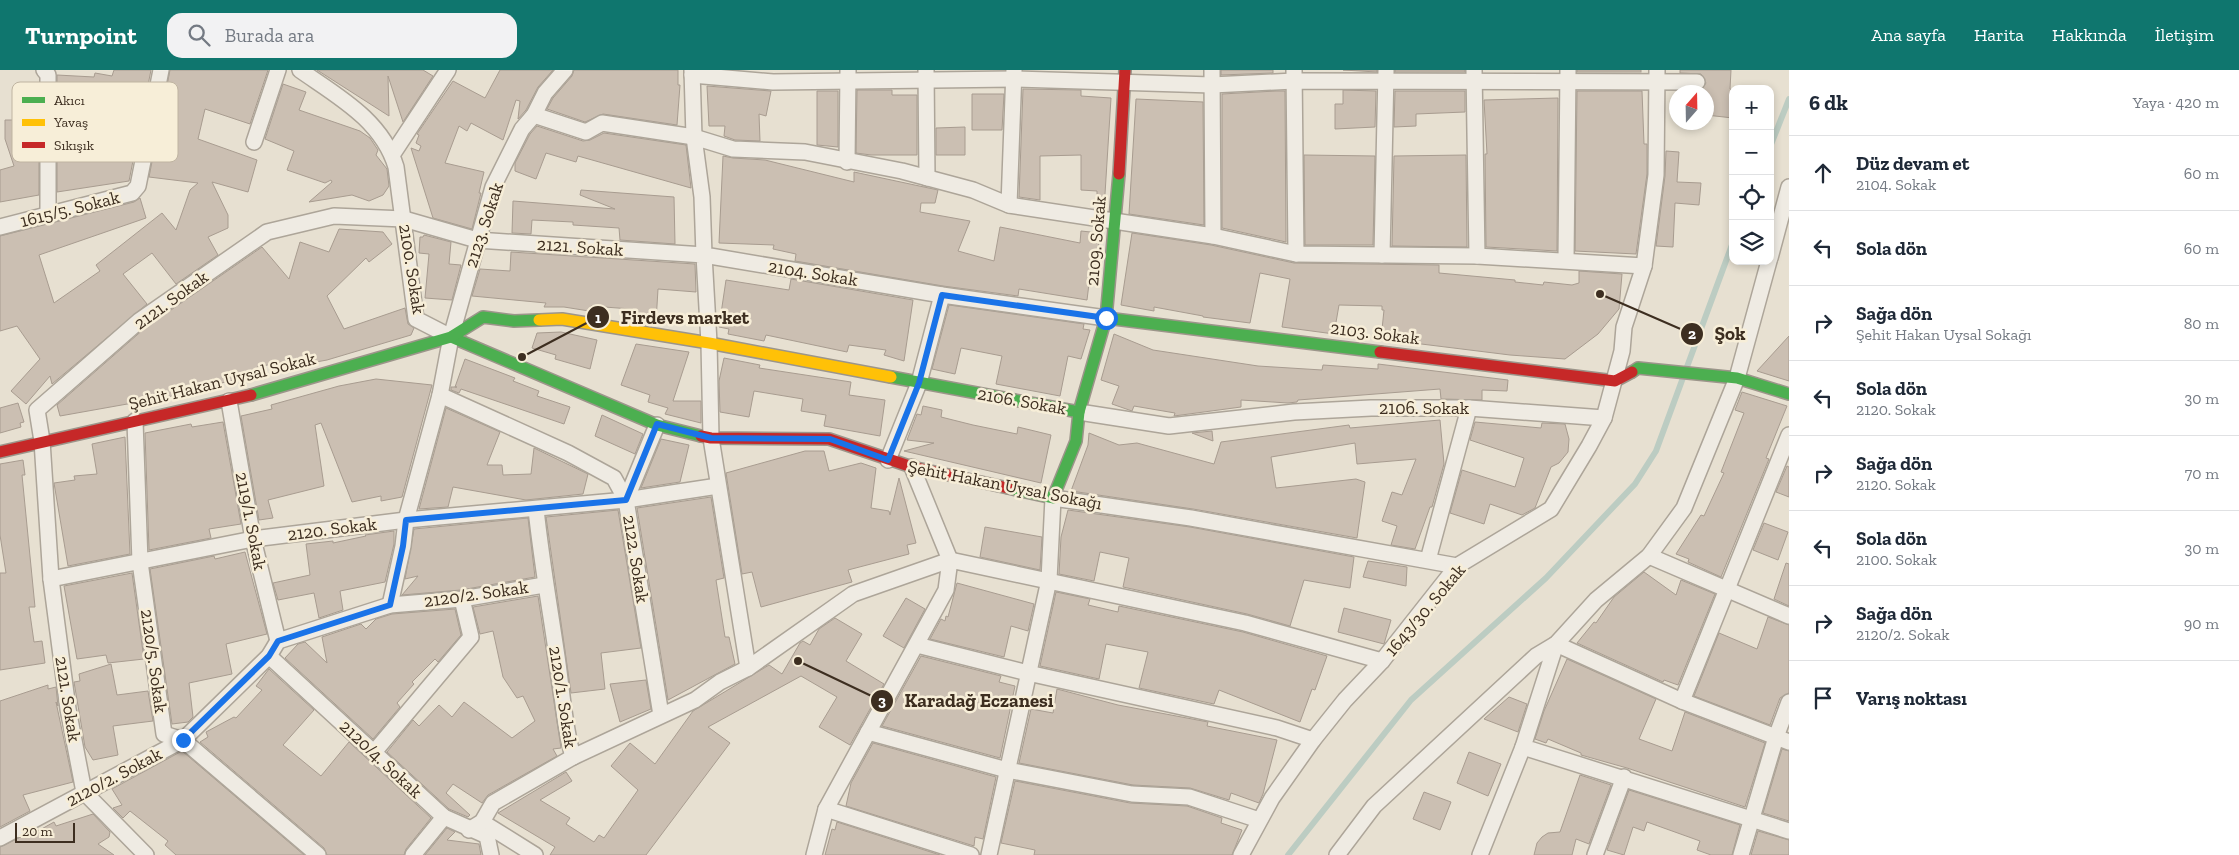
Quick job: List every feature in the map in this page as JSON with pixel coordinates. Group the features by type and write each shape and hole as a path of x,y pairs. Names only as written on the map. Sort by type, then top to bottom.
{"main road":[{"name":"2109. Sokak","path":"1053,498 1076,441 1080,412 1106,318 1116,222 1125,76"},
{"name":"2106. Sokak","path":"451,337 483,316 514,321 562,319 709,343 1080,412"},
{"name":"2103. Sokak","path":"1106,318 1615,381"},
{"name":"Şehit Hakan Uysal Sokak","path":"0,452 42,441 229,401 451,337"},
{"name":"Şehit Hakan Uysal Sokağı","path":"451,337 657,424 711,438 830,439 912,467 1053,498"},
{"path":"1615,381 1638,368 1734,377 1789,394"}],"street":[{"path":"44,70 48,75 48,82"},
{"path":"254,142 278,70"},
{"name":"2100. Sokak","path":"300,70 363,115 388,146 392,155 404,219 416,319 451,337"},
{"path":"392,155 448,70"},
{"name":"2123. Sokak","path":"451,337 493,187 522,129 534,116 545,93 565,70"},
{"path":"748,668 711,438 709,343 702,197 694,137 692,72 773,76 1014,75 1212,78 1386,75 1657,75 1697,82"},
{"path":"847,162 848,75"},
{"path":"927,75 927,178"},
{"path":"1009,205 1014,75"},
{"path":"1382,255 1386,75"},
{"path":"1566,260 1568,75"},
{"name":"1643/30. Sokak","path":"1241,855 1259,820 1313,740 1345,700 1382,661 1457,566 1551,509 1604,418 1622,351 1624,327 1644,266 1656,174 1657,75"},
{"path":"1294,76 1296,254"},
{"path":"1474,76 1477,256"},
{"path":"1212,78 1213,236"},
{"path":"534,116 586,132 602,123 694,137 734,149 805,152 927,178 973,190 1009,205 1213,236 1296,254 1477,256 1644,266"},
{"path":"48,162 48,213"},
{"name":"1615/5. Sokak","path":"0,227 132,192 138,186 143,162"},
{"path":"1774,245 1789,187"},
{"name":"2121. Sokak","path":"84,792 68,709 51,579 42,441 37,410 139,321 267,232 334,216 404,219 477,240 704,255"},
{"name":"2104. Sokak","path":"704,255 942,295 1106,318"},
{"path":"1337,855 1374,806 1536,656 1556,644 1596,600 1649,556 1684,508 1734,377 1768,265"},
{"path":"888,460 919,383 942,295"},
{"path":"390,605 403,546 406,520 440,395 451,337"},
{"name":"2122. Sokak","path":"440,395 568,453 614,478 626,500 661,715"},
{"name":"2119/1. Sokak","path":"229,401 253,539 278,641"},
{"name":"2106. Sokak","path":"1080,412 1169,426 1294,412 1370,408 1469,408 1604,418"},
{"path":"1428,560 1469,408"},
{"name":"2120/5. Sokak","path":"134,421 140,562 164,734 183,740 318,855"},
{"path":"626,500 657,424"},
{"path":"1682,701 1728,591 1789,435"},
{"path":"814,855 826,809 946,590 950,560 912,467"},
{"name":"2120. Sokak","path":"51,579 253,539 406,520 536,510 626,500 718,486"},
{"path":"988,855 1049,580 1053,498"},
{"name":"Şehit Hakan Uysal Sokağı","path":"1053,498 1191,518 1457,566"},
{"name":"2120/1. Sokak","path":"476,826 492,803 573,757 564,728 556,652 544,584 536,510"},
{"path":"1649,556 1789,616"},
{"path":"573,757 695,700 720,682 748,668 853,594 950,560 1245,623 1382,661"},
{"name":"2120/2. Sokak","path":"0,838 183,740 269,656 278,641 390,605 462,599 544,584"},
{"path":"375,751 472,637 462,599"},
{"path":"1556,644 1682,701 1782,740"},
{"path":"1480,855 1522,747 1556,644"},
{"path":"917,645 1276,728 1313,740"},
{"name":"2120/4. Sokak","path":"269,656 364,745 375,751 444,817 476,826 487,836 491,855"},
{"path":"1741,855 1752,817 1782,740 1789,702"},
{"path":"868,732 1007,770 1132,794 1189,797 1259,820"},
{"path":"1522,747 1752,817 1789,831"},
{"path":"1595,855 1624,778"},
{"path":"84,792 146,855"},
{"path":"826,809 971,855"},
{"path":"414,855 444,817"},
{"path":"476,826 535,855"}],"building":[{"path":"114,70 151,70 149,82 57,82 57,75 94,77 95,73 112,76"},
{"path":"170,70 268,70 250,124 205,109 198,139 257,160 248,192 212,182 228,215 228,228 208,237 218,255 176,284 152,253 123,274 147,304 52,384 50,376 26,404 11,391 40,359 17,326 0,331 0,236 134,202 140,198 146,218 39,255 54,303 100,271 96,265 162,213 176,230 190,190 198,183 149,177 152,162 178,162 178,82 168,82"},
{"path":"317,70 423,70 433,76 403,122 388,76 389,116"},
{"path":"500,70 553,70 538,87 526,110 518,119 520,101 516,100 503,140 471,123 467,131 459,126 445,163 484,172 472,229 433,218 411,148 419,151 421,146 416,143 419,135 417,134 453,81 485,98"},
{"path":"574,70 678,70 678,85 680,85 677,125 603,114 585,122 547,109 553,98 572,76"},
{"path":"1221,70 1273,70 1273,73 1221,75"},
{"path":"1343,70 1377,70 1377,72"},
{"path":"1395,70 1465,70 1465,72 1395,72"},
{"path":"1577,70 1641,70 1641,72 1577,72"},
{"path":"1680,70 1731,70 1729,118 1714,116 1714,85 1705,85 1706,83 1701,74 1680,73"},
{"path":"283,84 306,92 299,110 360,131 370,138 378,150 376,155 387,169 389,186 383,195 369,201 352,195 309,202 332,182 331,180 325,183 287,170 294,151 265,139"},
{"path":"707,86 771,91 766,116 759,114 760,141 735,140 724,136 725,126 709,126"},
{"path":"1023,89 1081,90 1081,96 1111,98 1104,210 1097,209 1097,191 1081,190 1081,155 1040,156 1040,200 1019,197"},
{"path":"857,90 892,90 892,95 917,95 917,155 871,155 856,153"},
{"path":"1343,90 1376,91 1375,127 1335,129 1335,104 1343,104"},
{"path":"817,91 838,91 838,147 817,145"},
{"path":"1285,91 1286,242 1222,228 1222,94"},
{"path":"1395,91 1465,91 1465,112 1416,114 1416,126 1394,127"},
{"path":"1577,91 1642,91 1644,144 1647,144 1647,174 1636,254 1575,251"},
{"path":"972,94 1004,94 1002,130 972,130"},
{"path":"1558,98 1557,251 1486,247 1485,154 1487,154 1484,100"},
{"path":"1136,99 1203,102 1204,225 1129,214"},
{"path":"5,120 12,120 12,160 5,139"},
{"path":"537,126 583,141 590,140 604,133 686,145 691,188 578,156 576,162 546,153 536,179 515,171 515,163 530,134"},
{"path":"965,127 965,155 936,155 936,128"},
{"path":"1666,151 1679,152 1677,182 1701,183 1699,205 1675,203 1673,247 1656,246 1665,176"},
{"path":"1304,155 1375,156 1373,245 1305,245"},
{"path":"1466,155 1467,247 1392,246 1394,156"},
{"path":"723,156 765,160 854,182 854,172 938,190 935,203 921,203 920,212 970,221 958,251 994,261 1000,227 1080,243 1081,231 1100,233 1097,259 1092,259 1087,300 1019,289 1018,296 943,286 795,261 796,254 773,249 774,245 719,243"},
{"path":"13,162 39,162 39,195 0,202 0,170 14,166"},
{"path":"57,162 133,162 129,181 57,192"},
{"path":"581,190 674,197 675,244 620,240 619,228 573,225 573,222 532,220 531,234 512,233 513,201 615,209 580,195"},
{"path":"339,229 383,232 392,244 369,262 366,258 327,296 344,329 405,308 408,324 414,328 411,335 327,360 294,366 293,360 257,367 259,374 217,384 217,388 60,416 57,405 145,328 262,247 289,279 300,242 329,252"},
{"path":"1132,233 1211,245 1294,263 1439,265 1439,273 1515,280 1515,282 1543,285 1544,282 1572,285 1579,283 1579,271 1622,274 1619,309 1598,334 1565,359 1510,355 1381,339 1384,310 1382,310 1382,306 1339,305 1334,334 1282,327 1290,279 1260,273 1250,323 1203,317 1154,307 1154,311 1121,305"},
{"path":"424,235 451,242 449,264 461,265 452,300 425,298 429,254 419,253 420,237"},
{"path":"511,252 695,264 696,292 658,289 656,322 644,320 647,314 631,313 631,309 591,306 589,311 564,307 544,307 546,303 472,296 480,269 510,271"},
{"path":"791,279 913,300 904,361 884,355 886,350 849,345 847,352 766,335 764,341 728,334 729,329 719,327 726,280 789,290"},
{"path":"949,305 1084,324 1083,329 1090,330 1081,359 1068,356 1060,396 996,384 1002,356 961,348 955,374 932,369"},
{"path":"561,332 597,340 590,369 555,359 556,355 532,348 537,333"},
{"path":"1114,334 1153,350 1258,366 1322,370 1323,365 1378,369 1378,364 1508,380 1507,391 1482,390 1482,400 1441,399 1440,389 1298,400 1297,402 1288,403 1241,400 1241,407 1174,416 1175,413 1134,406 1132,411 1112,404 1119,386 1101,380"},
{"path":"1789,336 1789,381 1757,371"},
{"path":"636,344 689,352 673,401 701,401 701,423 665,414 668,408 648,402 650,395 621,385"},
{"path":"724,358 760,365 759,368 851,382 849,395 885,400 880,436 824,426 826,415 801,411 803,399 754,391 749,417 720,412 719,381"},
{"path":"465,359 515,378 513,381 539,391 537,396 570,407 564,424 461,389 459,393 451,390 451,387 455,387"},
{"path":"376,379 432,385 402,497 381,501 381,496 352,502 321,423 315,425 324,486 268,500 273,518 259,520 241,416 272,409 271,405 339,386"},
{"path":"1742,392 1787,406 1766,458 1769,459 1721,577 1688,562 1689,559 1676,554 1701,515 1704,516 1724,473 1721,472 1744,413 1735,410"},
{"path":"18,403 24,422 20,423 21,427 0,433 0,408"},
{"path":"923,406 942,410 941,417 973,425 1017,434 1018,427 1051,435 1041,483 904,451 934,443 907,440 917,414 921,415"},
{"path":"446,408 500,432 487,465 502,465 503,475 531,474 534,448 588,474 583,494 526,500 453,487 448,507 419,509"},
{"path":"602,415 643,434 635,454 595,436"},
{"path":"1440,420 1444,464 1432,507 1430,507 1415,549 1391,545 1397,526 1382,521 1392,492 1402,495 1416,459 1357,464 1355,443 1271,457 1276,488 1356,479 1365,482 1357,538 1193,509 1071,491 1088,445 1089,433 1119,445 1137,443 1214,464 1221,442 1349,425 1350,428"},
{"path":"223,422 241,524 209,529 211,538 149,550 145,433 191,424 192,427"},
{"path":"1475,422 1541,428 1542,423 1565,424 1569,439 1568,452 1559,463 1551,467 1535,508 1522,515 1490,504 1484,524 1450,513 1462,470 1515,487 1524,458 1470,440"},
{"path":"1212,431 1213,441 1192,433"},
{"path":"125,437 130,554 68,566 54,483 75,480 74,476 97,474 92,444"},
{"path":"661,439 689,445 680,482 641,488"},
{"path":"805,451 824,451 829,471 861,463 876,468 871,508 889,511 890,515 899,478 916,543 907,545 909,554 848,570 852,582 761,607 752,572 742,574 726,473"},
{"path":"23,460 25,475 22,475 35,607 29,607 34,642 42,641 45,663 0,670 0,573 6,573 0,535 0,464"},
{"path":"1787,466 1789,467 1789,497 1776,492"},
{"path":"711,497 724,578 716,580 725,637 729,637 735,664 668,700 637,508"},
{"path":"618,510 641,648 601,653 605,689 571,693 546,517"},
{"path":"1068,510 1190,527 1354,557 1350,588 1304,580 1290,626 1247,614 1123,587 1129,558 1100,552 1094,581 1059,574 1061,537"},
{"path":"528,518 535,577 461,590 402,595 418,576 405,579 414,529"},
{"path":"1764,523 1788,532 1778,560 1753,550"},
{"path":"985,527 1042,537 1040,570 980,557"},
{"path":"394,531 394,544 385,582 340,591 343,610 319,618 314,593 278,600 273,583 310,575 306,544 333,541 333,543 365,535"},
{"path":"245,552 267,634 226,644 232,674 189,683 193,717 188,722 172,724 150,569 214,556 215,559"},
{"path":"1368,561 1407,567 1406,586 1363,577"},
{"path":"1786,563 1789,564 1789,606 1774,599"},
{"path":"1644,572 1676,595 1681,580 1715,594 1678,685 1664,680 1663,682 1577,643 1594,622 1596,623 1614,597"},
{"path":"132,573 144,659 108,663 106,655 77,659 64,586"},
{"path":"957,583 1034,604 1028,631 1011,626 1004,657 930,639 941,619 945,621 946,616 948,617"},
{"path":"1056,592 1090,599 1088,605 1118,612 1119,606 1243,632 1327,656 1315,690 1312,689 1300,722 1219,690 1214,704 1139,688 1148,652 1106,644 1099,679 1040,666"},
{"path":"538,596 561,748 553,749 557,756 488,795 482,803 453,784 446,793 470,815 468,817 449,809 387,752 413,720 419,726 439,705 452,717 464,702 512,738 535,721 523,696 517,698 503,677 493,631 480,634 473,607"},
{"path":"906,598 925,609 904,648 883,636"},
{"path":"1344,608 1391,620 1384,644 1338,632"},
{"path":"455,609 461,635 438,662 435,659 412,682 414,684 397,703 400,707 373,739 285,658 298,644 305,642 327,663 322,637 361,624 366,629 376,619 392,614"},
{"path":"1768,617 1789,625 1789,693 1780,698 1770,725 1694,696 1719,633 1757,649"},
{"path":"835,618 862,634 846,661 884,684 850,745 819,727 837,697 801,676 708,727 730,743 646,855 550,855 555,847 498,813 566,772 572,781 540,800 570,818 566,824 594,842 599,835 604,838 638,790 611,766 630,743 655,764 693,711 769,665 782,674 800,643 803,641 810,645 819,629"},
{"path":"921,656 1001,676 999,682 1015,686 1000,758 882,726"},
{"path":"1567,659 1656,699 1639,739 1672,751 1685,712 1765,743 1745,807 1627,768 1581,755 1581,753 1548,739 1546,743 1535,739 1544,711"},
{"path":"111,664 117,695 148,691 153,721 113,726 118,755 93,760 85,747 74,682 80,681 79,674"},
{"path":"269,669 314,710 283,745 321,776 349,742 431,818 406,849 404,855 327,855 324,848 200,742 208,737 206,732 234,717 236,718 262,690 256,686"},
{"path":"646,680 651,709 620,722 610,684"},
{"path":"48,685 48,689 56,687 58,706 56,702 73,782 23,795 30,811 0,827 0,701"},
{"path":"1057,689 1118,705 1208,722 1207,726 1277,740 1259,803 1231,793 1229,800 1190,788 1133,785 1019,763 1031,709 1053,713"},
{"path":"1509,697 1527,704 1518,732 1484,719"},
{"path":"873,743 996,777 983,839 975,837 974,846 846,806 851,783"},
{"path":"1782,749 1789,751 1789,821 1763,813"},
{"path":"182,751 304,855 176,855 165,845 168,841 130,811 123,818 113,808 122,805 112,789"},
{"path":"1469,752 1501,764 1488,796 1457,783"},
{"path":"1580,775 1611,785 1589,844 1576,839 1572,855 1534,855 1537,843 1542,837 1548,833 1560,832"},
{"path":"1015,781 1130,803 1187,806 1222,818 1221,823 1242,830 1232,855 1034,855 1035,850 1001,843"},
{"path":"1629,790 1740,825 1732,855 1711,855 1697,850 1700,841 1647,822 1644,831 1633,827 1624,855 1607,850"},
{"path":"1424,792 1451,802 1440,830 1413,819"},
{"path":"93,814 110,832 109,837 98,844 114,855 0,855 0,847 37,829 38,831 54,822 56,826"},
{"path":"837,822 940,855 825,855 832,829 835,830"},
{"path":"447,828 455,832 447,840 479,844 481,855 425,855"},
{"path":"1758,831 1789,840 1789,855 1751,855"}],"waterway":[{"path":"1774,137 1789,99"},
{"path":"1288,855 1411,700 1546,578 1635,484 1656,451 1729,253"}],"traffic: fast":[{"path":"1008,488 1053,498 1076,441 1079,412 1106,318 1119,174"},
{"path":"251,395 451,337 483,317 514,321 539,320"},
{"path":"1106,318 1380,352"},
{"path":"451,337 657,425 701,436"},
{"path":"1632,372 1638,368 1737,378 1789,394"},
{"path":"891,377 1079,412"}],"traffic: slow":[{"path":"539,320 562,319 709,343 891,377"}],"traffic: jam":[{"path":"1119,174 1125,70"},
{"path":"1380,352 1615,381 1632,372"},
{"path":"0,452 251,395"},
{"path":"701,436 711,438 829,439 912,467 1008,488"}],"place":[{"name":"Şok","path":"1600,294"},
{"name":"Firdevs market","path":"522,357"},
{"name":"Karadağ Eczanesi","path":"798,661"}],"route":[{"path":"183,740 269,656 278,641 318,630 390,605 403,546 406,520 536,510 626,500 657,424 711,438 830,439 888,460 919,383 942,295 1106,318"}]}
